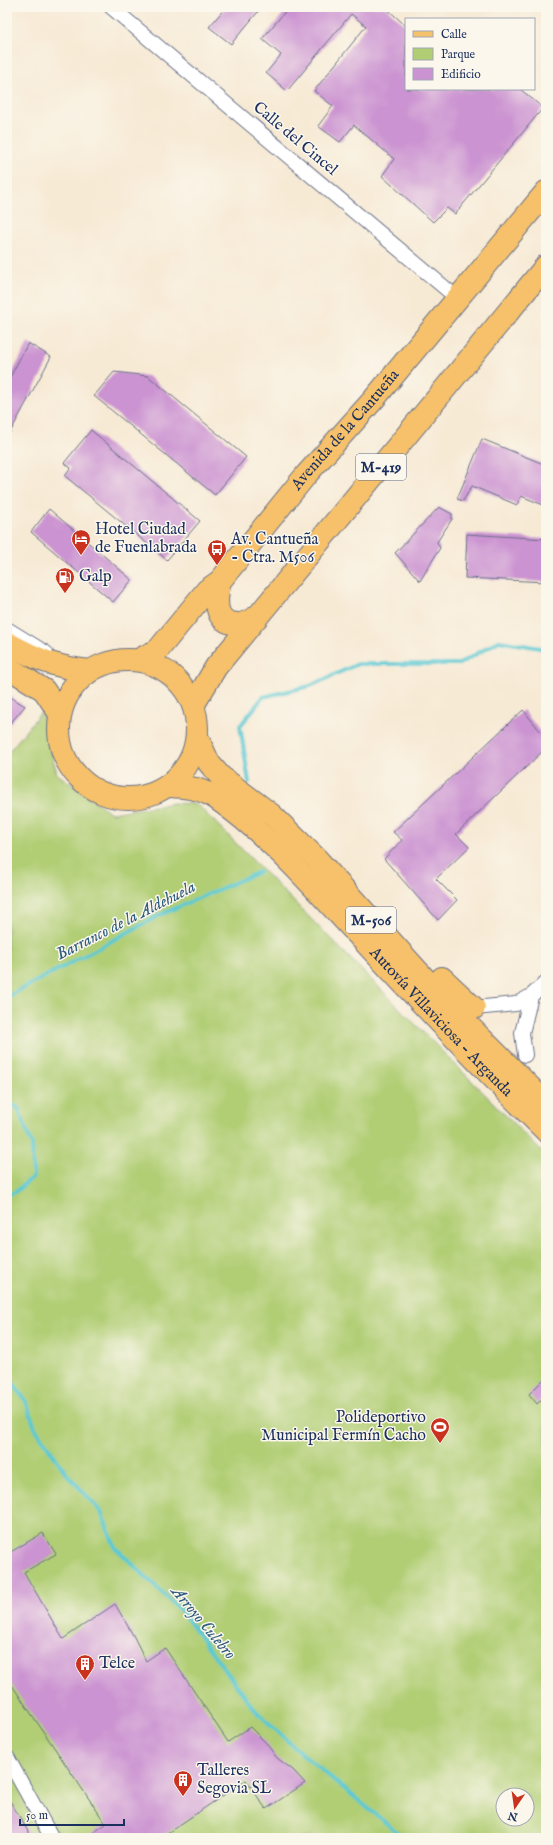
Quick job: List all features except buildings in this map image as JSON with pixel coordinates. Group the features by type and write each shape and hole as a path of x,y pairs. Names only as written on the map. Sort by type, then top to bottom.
{"main road":[{"name":"Avenida de la Cantueña","path":"138,660 158,650 207,590 220,581 306,475 374,398 546,192"},
{"name":"M-419","path":"194,704 216,667 546,266"},
{"path":"220,581 216,597 216,610 225,620 239,624 257,617"},
{"path":"7,643 38,660 67,669 90,671"},
{"name":"M-506","path":"138,660 162,668 181,683 194,704 198,721 198,739 188,766 169,786 143,798 116,798 90,788 70,768 59,742 60,714 71,690 90,671 105,663 138,660"},
{"path":"7,667 44,690 60,714"},
{"name":"M-506","path":"198,739 209,764 220,776 272,815 316,858 452,1009 546,1103"},
{"name":"Autovía Villaviciosa - Arganda","path":"169,786 194,787 217,798 259,834 298,870 442,1024 546,1131"},
{"path":"360,906 388,924 474,1008"}],"street":[{"name":"Calle del Cincel","path":"111,7 457,298"},
{"path":"7,630 39,648 67,669"},
{"path":"474,1008 516,1004 531,996 546,982"},
{"path":"525,1055 522,1033 531,996"},
{"path":"7,1757 52,1838"}],"green space":[{"path":"41,712 57,774 111,813 174,803 197,804 546,1156 546,1838 7,1838 7,754"}],"waterway":[{"name":"Barranco de la Aldehuela","path":"249,782 240,726 263,697 310,686 358,664 459,664 499,641 546,649"},
{"name":"Barranco de la Aldehuela","path":"7,997 160,915 259,872"},
{"name":"Arroyo Culebro","path":"7,1102 18,1108 32,1145 33,1177 15,1192 7,1195"},
{"name":"Arroyo Culebro","path":"7,1375 26,1401 35,1428 66,1473 101,1512 115,1547 182,1612 255,1710 295,1748 404,1838"}],"place":[{"name":"Hotel Ciudad de Fuenlabrada","path":"81,556"},
{"name":"Av. Cantueña - Ctra. M506","path":"217,566"},
{"name":"Galp","path":"65,594"},
{"name":"Polideportivo Municipal Fermín Cacho","path":"440,1444"},
{"name":"Telce","path":"85,1681"},
{"name":"Talleres Segovia SL","path":"183,1797"}]}
